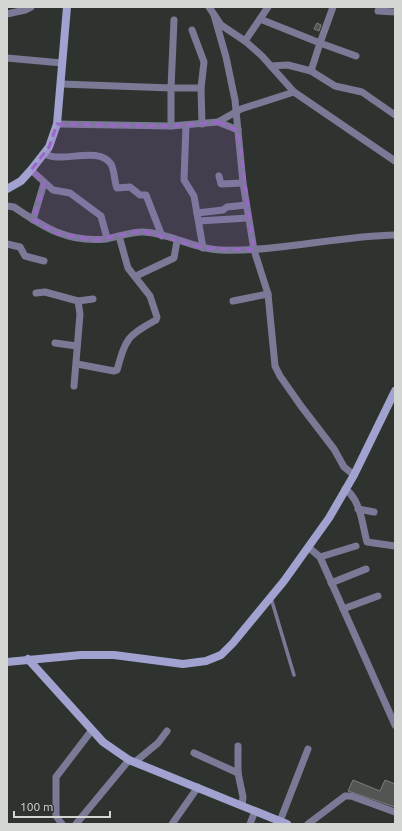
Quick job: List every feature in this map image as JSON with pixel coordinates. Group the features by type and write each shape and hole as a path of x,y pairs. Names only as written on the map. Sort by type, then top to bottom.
{"main road":[{"path":"7,189 21,181 32,170 49,147 56,124 67,7"},
{"path":"7,662 81,655 114,656 183,664 206,661 221,655 271,598 329,518 354,475 395,391"},
{"path":"28,659 73,707 103,742 132,761 284,823"}],"street":[{"path":"7,14 31,7"},
{"path":"209,7 221,25 245,41 271,66 294,92 392,159 395,151"},
{"path":"245,41 268,7"},
{"path":"311,71 334,7"},
{"path":"378,11 395,12"},
{"path":"214,15 226,57 236,112 243,183 254,250 268,294 273,356 280,376 314,425 334,449 344,467 354,475"},
{"path":"260,19 356,56"},
{"path":"171,126 174,20"},
{"path":"192,30 204,62 201,88 202,124"},
{"path":"7,58 62,63"},
{"path":"271,66 288,65 311,71 335,86 362,92 395,115"},
{"path":"60,84 201,88"},
{"path":"56,124 171,126 218,122 236,112 294,92"},
{"path":"218,122 238,130"},
{"path":"186,125 184,180 194,196 202,248"},
{"path":"45,154 55,157 93,156 107,160 113,170 117,188 130,187 140,195 146,195 162,236"},
{"path":"32,170 53,190 70,193 101,216 108,238"},
{"path":"219,176 220,184 243,183"},
{"path":"32,220 44,182"},
{"path":"197,213 222,210 227,207 246,204"},
{"path":"7,206 14,207 32,220 56,233 95,240 142,231 202,248 218,250 254,250 395,235"},
{"path":"199,221 248,218"},
{"path":"77,364 114,371 117,370 126,343 130,336 136,330 156,320 156,312 150,296 136,276 128,268 119,236"},
{"path":"136,276 174,258 177,241"},
{"path":"7,244 20,247 25,256 44,261"},
{"path":"36,293 49,293 78,301 93,299"},
{"path":"233,301 268,294"},
{"path":"74,386 80,314 78,301"},
{"path":"56,343 77,346"},
{"path":"345,489 352,494 358,509 367,542 395,546"},
{"path":"358,509 374,512"},
{"path":"320,557 356,546"},
{"path":"308,547 320,557 395,725"},
{"path":"331,583 366,569"},
{"path":"343,609 378,596"},
{"path":"62,824 56,816 56,776 92,730"},
{"path":"77,824 132,761 158,743 167,731"},
{"path":"238,746 238,773 242,805"},
{"path":"284,823 308,749"},
{"path":"194,754 238,773"},
{"path":"172,824 198,787"},
{"path":"308,824 346,796 350,796 395,812"},
{"path":"250,824 255,811"}],"lane":[{"path":"271,598 294,675"}],"highlighted area":[{"path":"218,122 238,130 254,250 203,248 142,231 95,240 56,233 33,220 44,183 31,170 49,147 57,124 171,126"}],"building":[{"path":"317,23 321,25 319,31 314,29"},
{"path":"353,780 380,791 385,780 395,784 395,807 348,791"}]}
